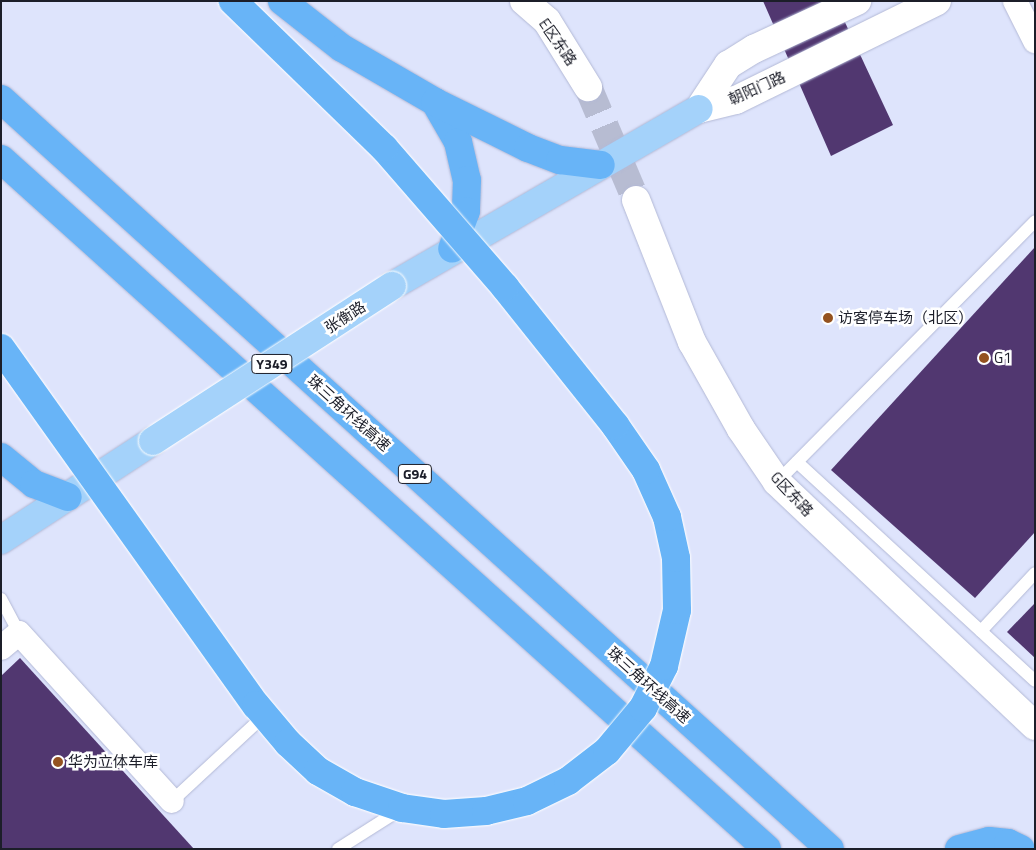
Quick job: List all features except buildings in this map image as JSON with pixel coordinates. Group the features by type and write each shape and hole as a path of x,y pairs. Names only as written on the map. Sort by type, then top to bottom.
{"highway":[{"path":"1,348 265,716 288,743 318,771 355,792 402,808 444,814 477,812 526,801 568,782 607,751 643,708 664,666 677,610 676,558 668,517 646,470 505,287 384,148 233,1"},
{"path":"282,1 342,48 435,102 528,148 560,160 601,165"},
{"name":"珠三角环线高速","path":"1,99 830,849"},
{"path":"435,102 458,142 467,180 466,211 452,249"},
{"name":"G94","path":"1,159 767,849"},
{"path":"1,457 34,484 68,497"},
{"path":"959,849 989,841 1008,843 1021,849"}],"main road":[{"name":"张衡路","path":"1,540 392,286 452,249 699,109"}],"street":[{"name":"E区东路","path":"524,1 547,21 588,87"},
{"name":"朝阳门路","path":"699,109 728,65 754,49 857,1"},
{"name":"朝阳门路","path":"699,109 736,100 937,1"},
{"path":"1014,1 1035,41"},
{"name":"G区东路","path":"636,200 692,342 741,429 778,482 1035,726"},
{"path":"10,641 172,801"}],"lane":[{"path":"778,482 1035,221"},
{"path":"797,462 1035,681"},
{"path":"981,631 1035,573"},
{"path":"1,599 10,641"},
{"path":"172,801 265,716"},
{"path":"338,849 402,808"}],"tunnel":[{"path":"588,87 636,200"}],"place":[{"name":"访客停车场（北区）","path":"828,318"},
{"name":"G1","path":"984,358"},
{"name":"华为立体车库","path":"58,762"}]}
